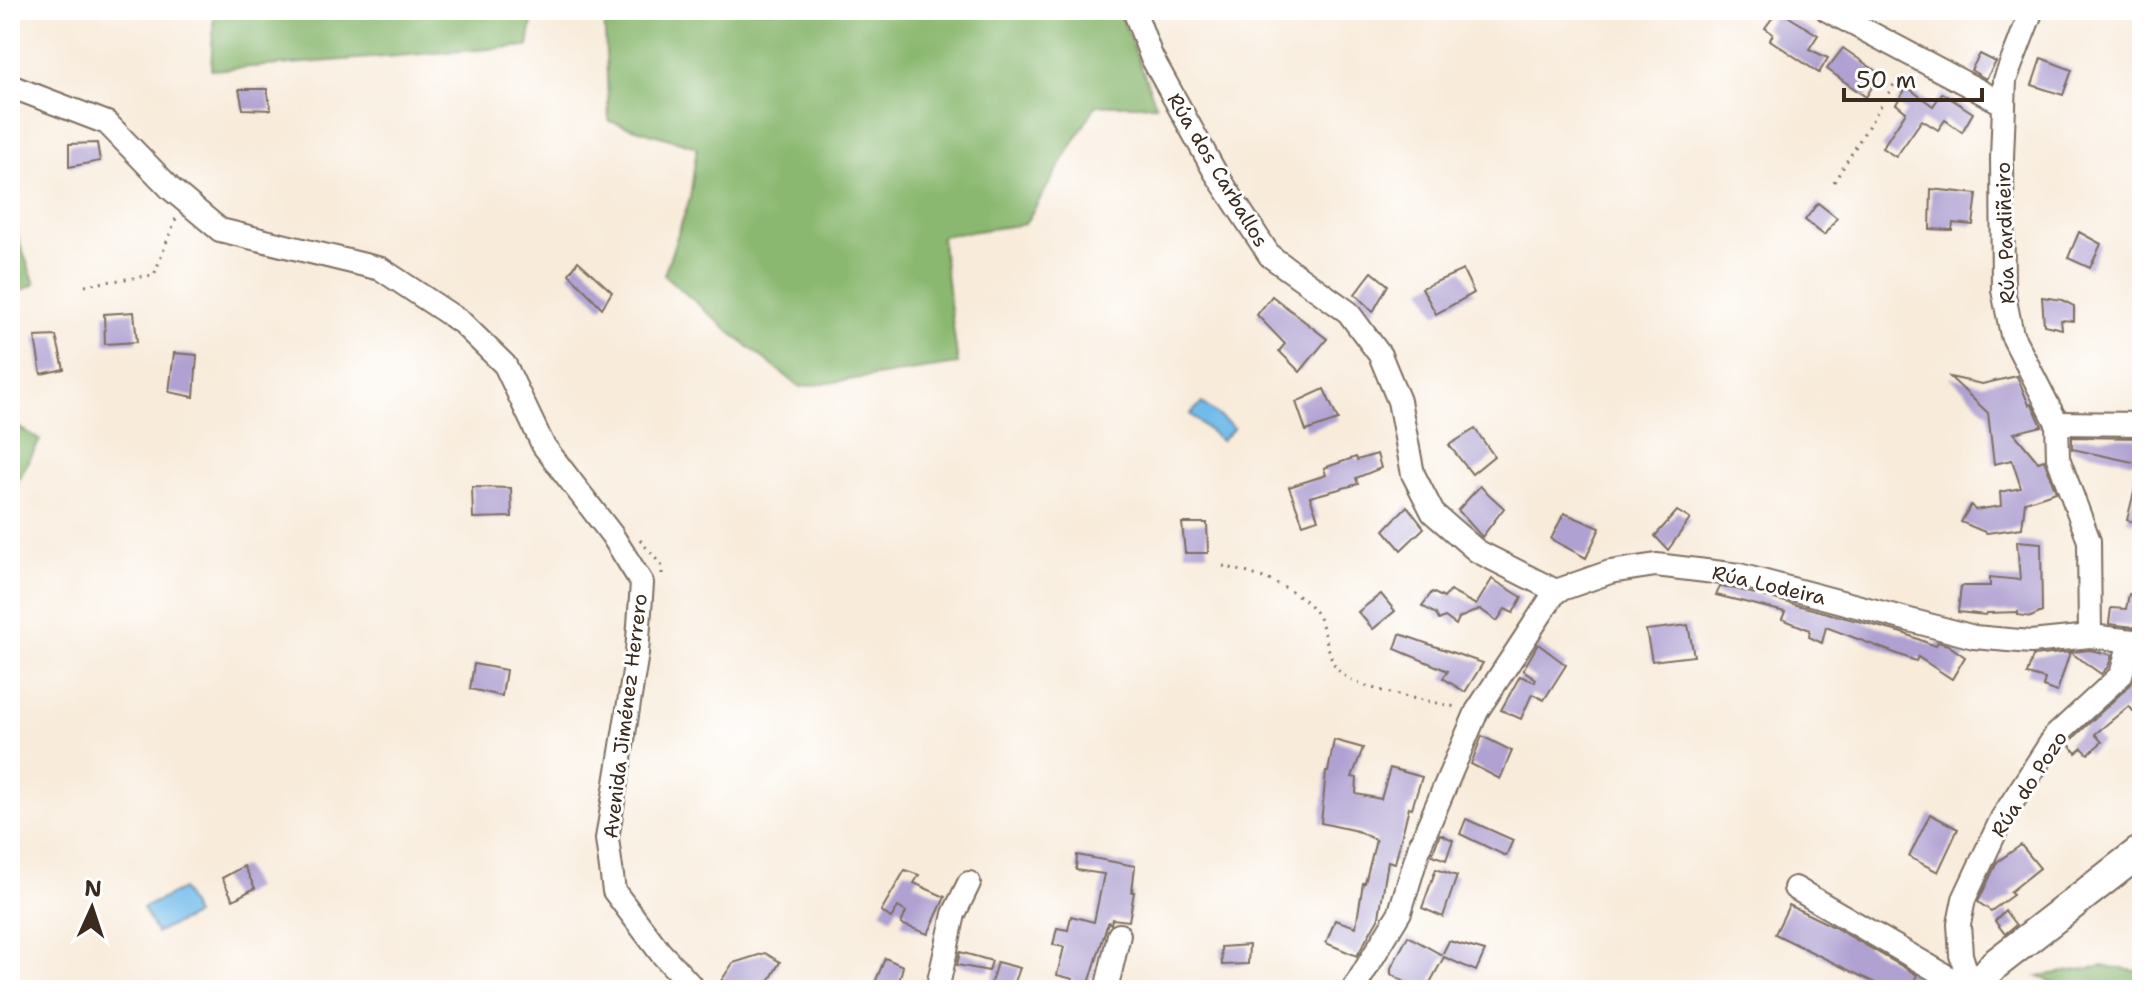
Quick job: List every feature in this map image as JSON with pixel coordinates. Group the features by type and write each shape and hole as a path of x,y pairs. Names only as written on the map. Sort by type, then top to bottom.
{"street":[{"name":"Rúa dos Carballos","path":"1134,10 1151,56 1215,172 1270,256 1348,312 1380,355 1399,401 1413,474 1433,513 1477,551 1556,591"},
{"path":"1827,10 2004,104"},
{"name":"Rúa Pardiñeiro","path":"2032,10 2005,80 2003,290 2012,335 2057,423 2058,458 2089,541 2090,636"},
{"name":"Avenida Jiménez Herrero","path":"10,86 107,123 183,199 220,230 381,269 461,322 505,365 543,445 612,535 642,583 637,653 607,839 614,891 660,952 695,990"},
{"path":"2057,423 2142,424"},
{"name":"Rúa Lodeira","path":"1556,591 1610,572 1656,565 1739,575 1974,637 2031,642 2090,636 2136,642"},
{"path":"1353,990 1400,912 1420,845 1477,711 1556,591"},
{"name":"Rúa do Pozo","path":"1972,990 1961,955 1959,924 1964,899 2002,818 2055,736 2121,675 2136,642"},
{"path":"1795,888 1972,990 1994,965 2142,850"},
{"path":"937,990 954,914 969,883"},
{"path":"1106,990 1119,935"}],"path":[{"path":"1834,182 1912,54"},
{"path":"85,285 154,275 183,199"},
{"path":"634,534 662,566 662,578"},
{"path":"1223,566 1253,574 1297,594 1319,616 1339,671 1363,686 1477,711"}],"green space":[{"path":"214,10 534,10 528,46 211,70"},
{"path":"1119,10 1156,105 1096,105 1025,224 941,236 958,364 800,387 664,275 690,198 697,147 609,121 604,12"},
{"path":"10,217 35,284 10,296"},
{"path":"10,422 40,440 10,495"},
{"path":"2104,966 2142,972 2142,990 2067,990 2038,976"}],"water":[{"path":"1202,403 1234,428 1221,441 1190,414"},
{"path":"182,889 195,915 156,933 143,908"}],"building":[{"path":"1778,10 1818,35 1809,49 1828,58 1819,73 1770,40 1773,34 1765,28"},
{"path":"1843,48 1880,74 1866,97 1827,69"},
{"path":"1980,54 1996,62 1986,79 1971,70"},
{"path":"2041,58 2072,70 2063,95 2032,85"},
{"path":"1907,87 1933,106 1942,93 1973,113 1962,132 1945,120 1938,130 1922,120 1896,157 1882,148 1906,112 1896,104"},
{"path":"239,89 267,89 271,110 243,109"},
{"path":"97,143 100,161 69,167 69,144"},
{"path":"1931,189 1977,194 1973,225 1953,223 1952,230 1930,229"},
{"path":"1818,203 1837,218 1824,235 1805,220"},
{"path":"2079,232 2101,244 2090,268 2068,258"},
{"path":"578,261 612,292 602,308 569,274"},
{"path":"1463,270 1474,293 1436,314 1422,288"},
{"path":"1372,272 1388,285 1373,312 1355,294"},
{"path":"1272,296 1327,339 1300,372 1279,351 1285,344 1257,315"},
{"path":"2042,297 2062,300 2074,306 2074,321 2061,320 2062,329 2044,325"},
{"path":"134,312 137,342 105,344 104,314"},
{"path":"56,336 64,369 41,374 35,337"},
{"path":"174,353 197,355 194,397 169,392"},
{"path":"2017,376 2042,426 2014,433 2038,462 2044,460 2056,492 2025,502 2022,528 1987,533 1961,522 1971,505 1975,510 2001,506 2000,492 2021,488 2012,460 1994,464 1988,413 1950,377 1982,384"},
{"path":"1324,389 1338,420 1306,431 1296,402"},
{"path":"1475,429 1494,456 1472,474 1449,445"},
{"path":"2072,437 2142,438 2142,464 2072,449"},
{"path":"1377,454 1381,468 1356,478 1358,484 1310,497 1318,519 1303,524 1289,487 1326,475 1324,468 1356,457 1357,460"},
{"path":"2137,480 2142,481 2142,525 2127,520"},
{"path":"1480,486 1504,508 1482,537 1458,510"},
{"path":"472,487 511,488 512,517 473,518"},
{"path":"1407,506 1424,528 1401,550 1384,530"},
{"path":"1677,511 1690,519 1668,550 1655,536"},
{"path":"1564,513 1600,528 1586,558 1551,539"},
{"path":"1182,523 1207,523 1208,553 1185,553"},
{"path":"2017,541 2041,543 2042,612 2031,617 2018,615 2018,612 1986,615 1958,612 1961,586 1990,586 1990,577 2020,580"},
{"path":"1492,579 1522,597 1513,613 1505,609 1497,621 1480,609 1459,618 1456,625 1445,617 1439,620 1436,614 1422,606 1432,592 1444,598 1450,591 1476,605"},
{"path":"1720,587 1903,633 1935,646 1938,642 1965,657 1952,679 1918,657 1916,661 1826,627 1822,643 1809,637 1810,630 1782,619 1785,612 1716,595"},
{"path":"1381,594 1395,611 1373,629 1358,612"},
{"path":"2129,594 2142,595 2142,628 2109,624 2111,608 2126,609"},
{"path":"1688,625 1694,656 1652,661 1646,630"},
{"path":"1400,634 1483,663 1465,692 1443,678 1448,671 1395,649"},
{"path":"1538,644 1566,665 1544,700 1532,694 1521,719 1501,710 1520,676 1535,682 1536,679 1523,670"},
{"path":"2090,650 2112,655 2108,667 2101,674 2070,652"},
{"path":"2070,652 2057,692 2043,687 2045,679 2027,674 2033,656"},
{"path":"2142,656 2142,722 2129,706 2095,734 2102,742 2088,754 2082,748 2076,753 2068,743 2130,685"},
{"path":"474,664 506,670 502,696 470,689"},
{"path":"1482,736 1512,751 1500,779 1471,764"},
{"path":"1334,740 1363,748 1352,777 1357,778 1356,794 1381,799 1390,768 1422,777 1412,808 1409,807 1395,863 1388,861 1379,917 1357,956 1326,943 1335,920 1356,927 1363,883 1376,840 1357,831 1321,823 1326,772"},
{"path":"1930,814 1958,829 1938,872 1909,857"},
{"path":"1466,819 1513,840 1506,856 1460,834"},
{"path":"1440,834 1453,840 1446,860 1432,855"},
{"path":"2021,845 2040,868 2010,892 2013,895 1991,911 1978,902 1997,862"},
{"path":"1077,855 1135,866 1129,921 1112,919 1111,924 1108,922 1087,990 1070,990 1073,979 1057,975 1064,947 1053,945 1057,928 1068,930 1071,916 1094,922 1104,874 1076,870"},
{"path":"244,866 255,888 233,900 222,878"},
{"path":"1436,869 1457,876 1443,917 1422,908"},
{"path":"905,870 919,875 914,883 945,897 928,934 901,924 906,912 898,907 891,918 881,911"},
{"path":"1789,905 1917,975 1910,990 1889,990 1775,934"},
{"path":"2005,911 2016,925 2005,934 1995,921"},
{"path":"1408,936 1442,955 1449,941 1485,951 1476,971 1444,957 1426,990 1419,990 1391,974 1391,968"},
{"path":"1249,945 1248,964 1222,965 1221,947"},
{"path":"960,952 992,961 989,971 957,965"},
{"path":"765,953 780,962 764,990 753,990 744,985 740,990 715,990 733,963"},
{"path":"885,958 903,966 897,990 872,990"},
{"path":"997,962 1020,968 1012,990 989,990"}]}
